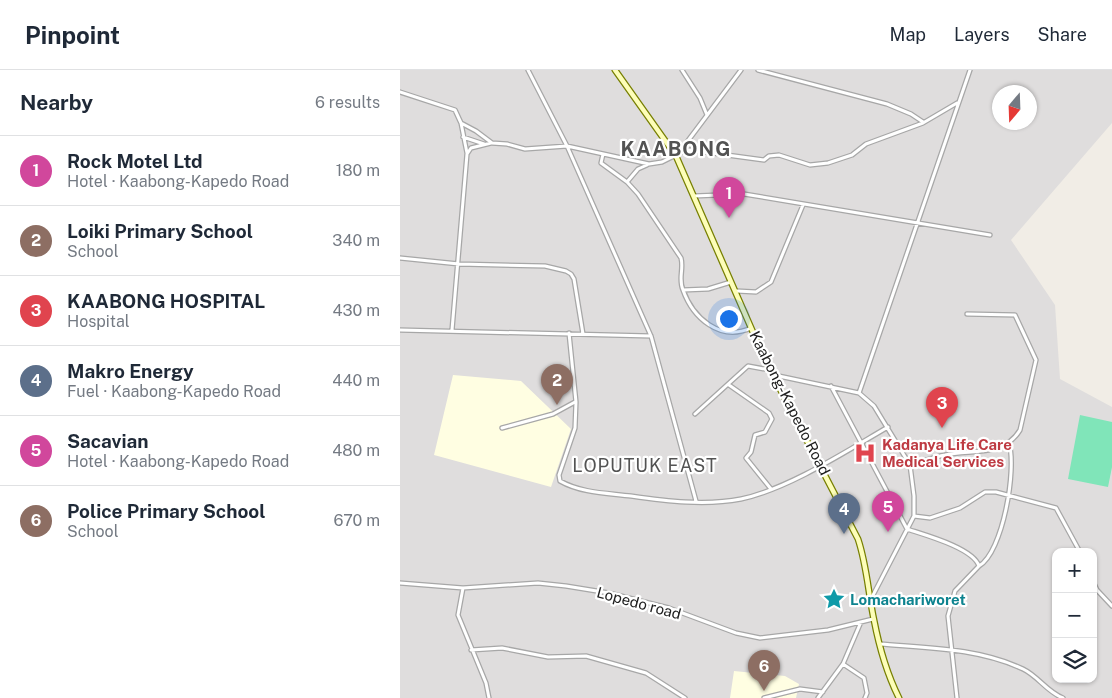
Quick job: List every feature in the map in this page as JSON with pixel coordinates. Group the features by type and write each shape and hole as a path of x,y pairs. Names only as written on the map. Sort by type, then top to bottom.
{"main road":[{"name":"Kaabong-Kapedo Road","path":"615,70 677,155 693,196 772,372 858,539 866,564 873,619 899,698"}],"street":[{"path":"528,70 568,146 651,336 696,501"},
{"path":"682,70 700,98 708,115"},
{"path":"677,155 741,70"},
{"path":"758,70 887,104 910,114 923,123"},
{"path":"860,393 970,70"},
{"path":"400,92 455,110 467,154 460,264 452,330"},
{"path":"628,182 638,169 690,150 764,160 769,156 780,156 802,164 818,164 852,155 866,144 923,123 957,104"},
{"path":"460,123 476,131 492,143"},
{"path":"462,137 485,144"},
{"path":"467,154 471,148 492,143 508,144 525,149 568,146 648,164"},
{"path":"603,154 601,163 628,182 681,258 683,266 680,282 694,313 707,324 734,333 752,327"},
{"path":"693,196 744,194 990,235"},
{"path":"737,291 756,292 771,282 804,205"},
{"path":"400,258 460,264 545,266 571,274 574,279 583,334"},
{"path":"683,290 708,290 732,282"},
{"path":"910,465 944,455 996,450 1009,443 1020,430 1036,360 1015,315 967,314"},
{"path":"400,330 651,336"},
{"path":"569,333 576,402 575,428 559,475 560,481 585,491 677,502 740,499 771,489 821,465 888,427"},
{"path":"695,414 728,385 740,371 748,366 860,393 874,406 910,465 914,496 914,516 871,600"},
{"path":"728,385 769,413 772,419 765,432 755,435 751,452 746,458 771,489"},
{"path":"832,386 907,529 965,553 977,562 979,566"},
{"path":"502,428 552,414 576,402"},
{"path":"957,698 947,623 950,602 955,591 984,563 998,537 1009,495 1013,455 1009,443"},
{"path":"914,516 930,518 960,508 985,492 1009,495 1056,508 1078,548"},
{"name":"Lopedo road","path":"400,583 463,588 538,583 600,592 669,608 736,633 760,638 794,635 873,619"},
{"path":"463,588 458,615 486,683 489,698"},
{"path":"1097,590 1112,606"},
{"path":"818,698 843,664 861,622"},
{"path":"880,644 952,650 989,656 1024,670 1062,698"},
{"path":"471,650 502,648 548,657 586,656 646,673 685,698"},
{"path":"843,664 864,678 868,694 865,698"},
{"path":"764,698 800,689 823,692"}],"shaded area":[{"name":"KAABONG","path":"400,70 1112,70 1112,123 1011,240 1055,305 1060,379 1112,407 1112,698 400,698"},
{"path":"453,375 521,381 571,429 551,487 434,455"},
{"path":"734,671 785,676 799,684 796,698 730,698"}],"green space":[{"path":"1080,415 1112,422 1112,467 1108,487 1068,479"}],"place":[{"name":"Rock Motel Ltd","path":"729,218"},
{"name":"Loiki Primary School","path":"557,405"},
{"name":"KAABONG HOSPITAL","path":"942,428"},
{"name":"Kadanya Life Care Medical Services","path":"865,453"},
{"name":"Sacavian","path":"888,532"},
{"name":"Makro Energy","path":"844,534"},
{"name":"Lomachariworet","path":"834,599"},
{"name":"Police Primary School","path":"764,691"}],"district":[{"name":"KAABONG","path":"676,149"},
{"name":"LOPUTUK EAST","path":"645,465"}]}
